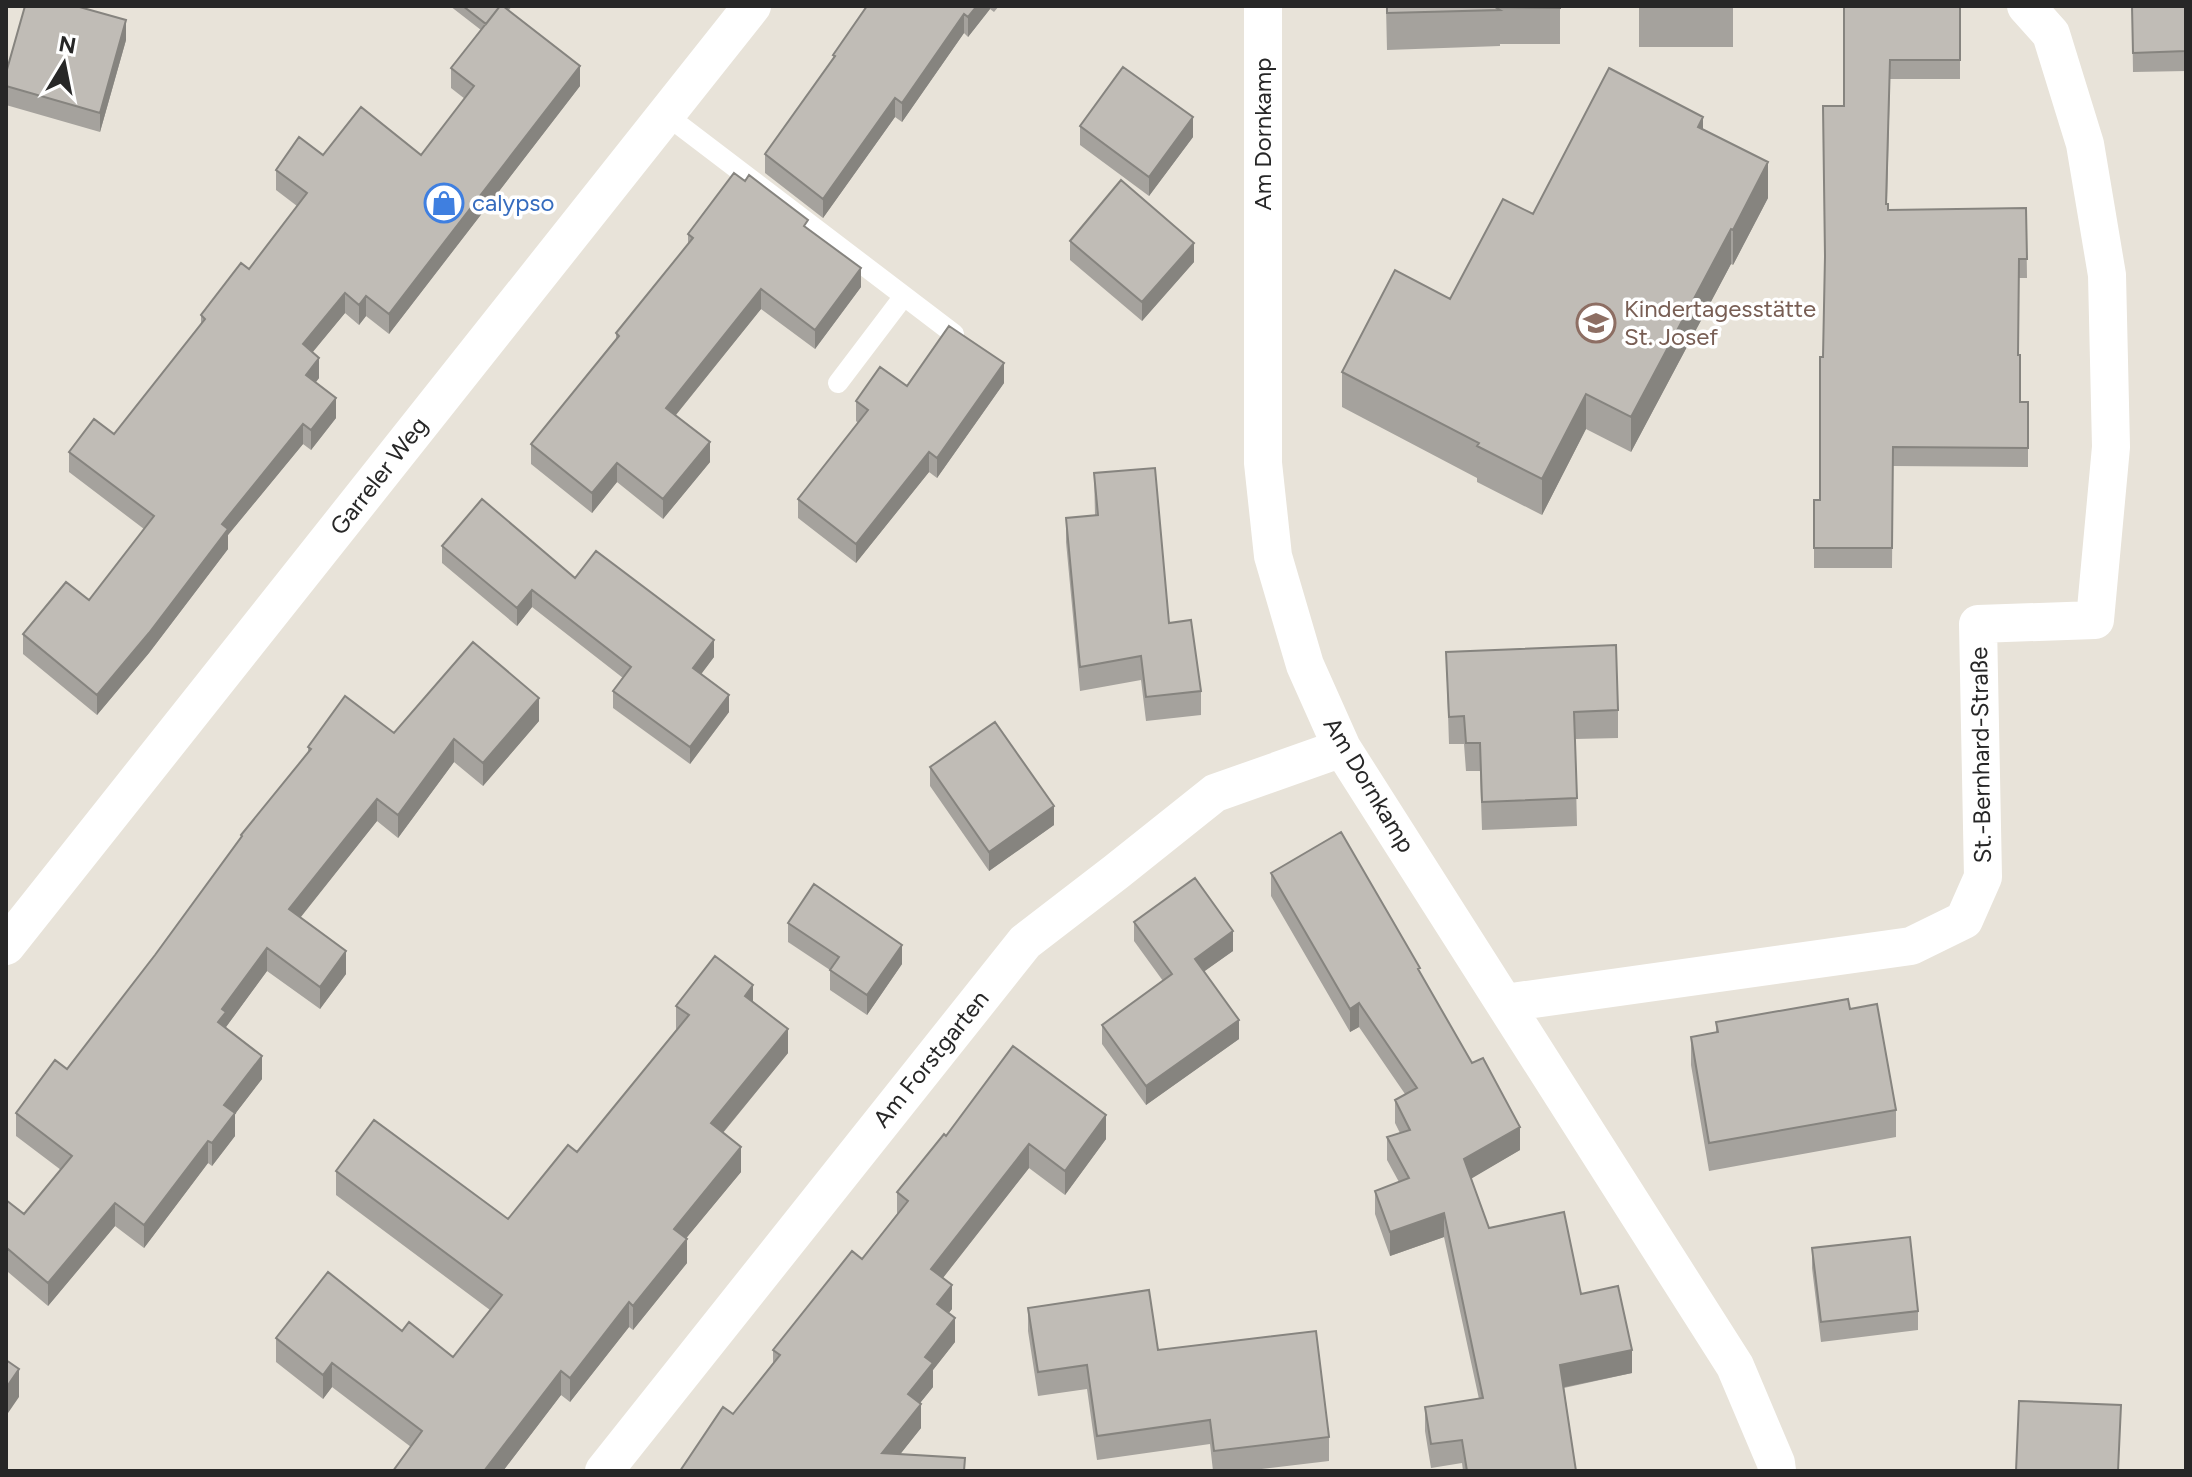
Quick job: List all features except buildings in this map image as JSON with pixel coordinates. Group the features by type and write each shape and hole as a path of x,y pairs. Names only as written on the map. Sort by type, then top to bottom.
{"street":[{"name":"Garreler Weg","path":"6,946 752,6"},
{"name":"Am Dornkamp","path":"1263,6 1263,463 1273,556 1305,665 1342,748 1735,1366 1777,1471"},
{"name":"St.-Bernhard-Straße","path":"1505,1003 1911,946 1964,920 1983,877 1978,624 2095,620 2111,447 2107,275 2085,144 2051,34 2026,6"},
{"name":"Am Forstgarten","path":"604,1471 1025,942 1215,793 1342,748"}],"lane":[{"path":"665,114 954,334"},
{"path":"838,383 904,296"}],"place":[{"name":"calypso","path":"444,203"},
{"name":"Kindertagesstätte St. Josef","path":"1596,323"}]}
